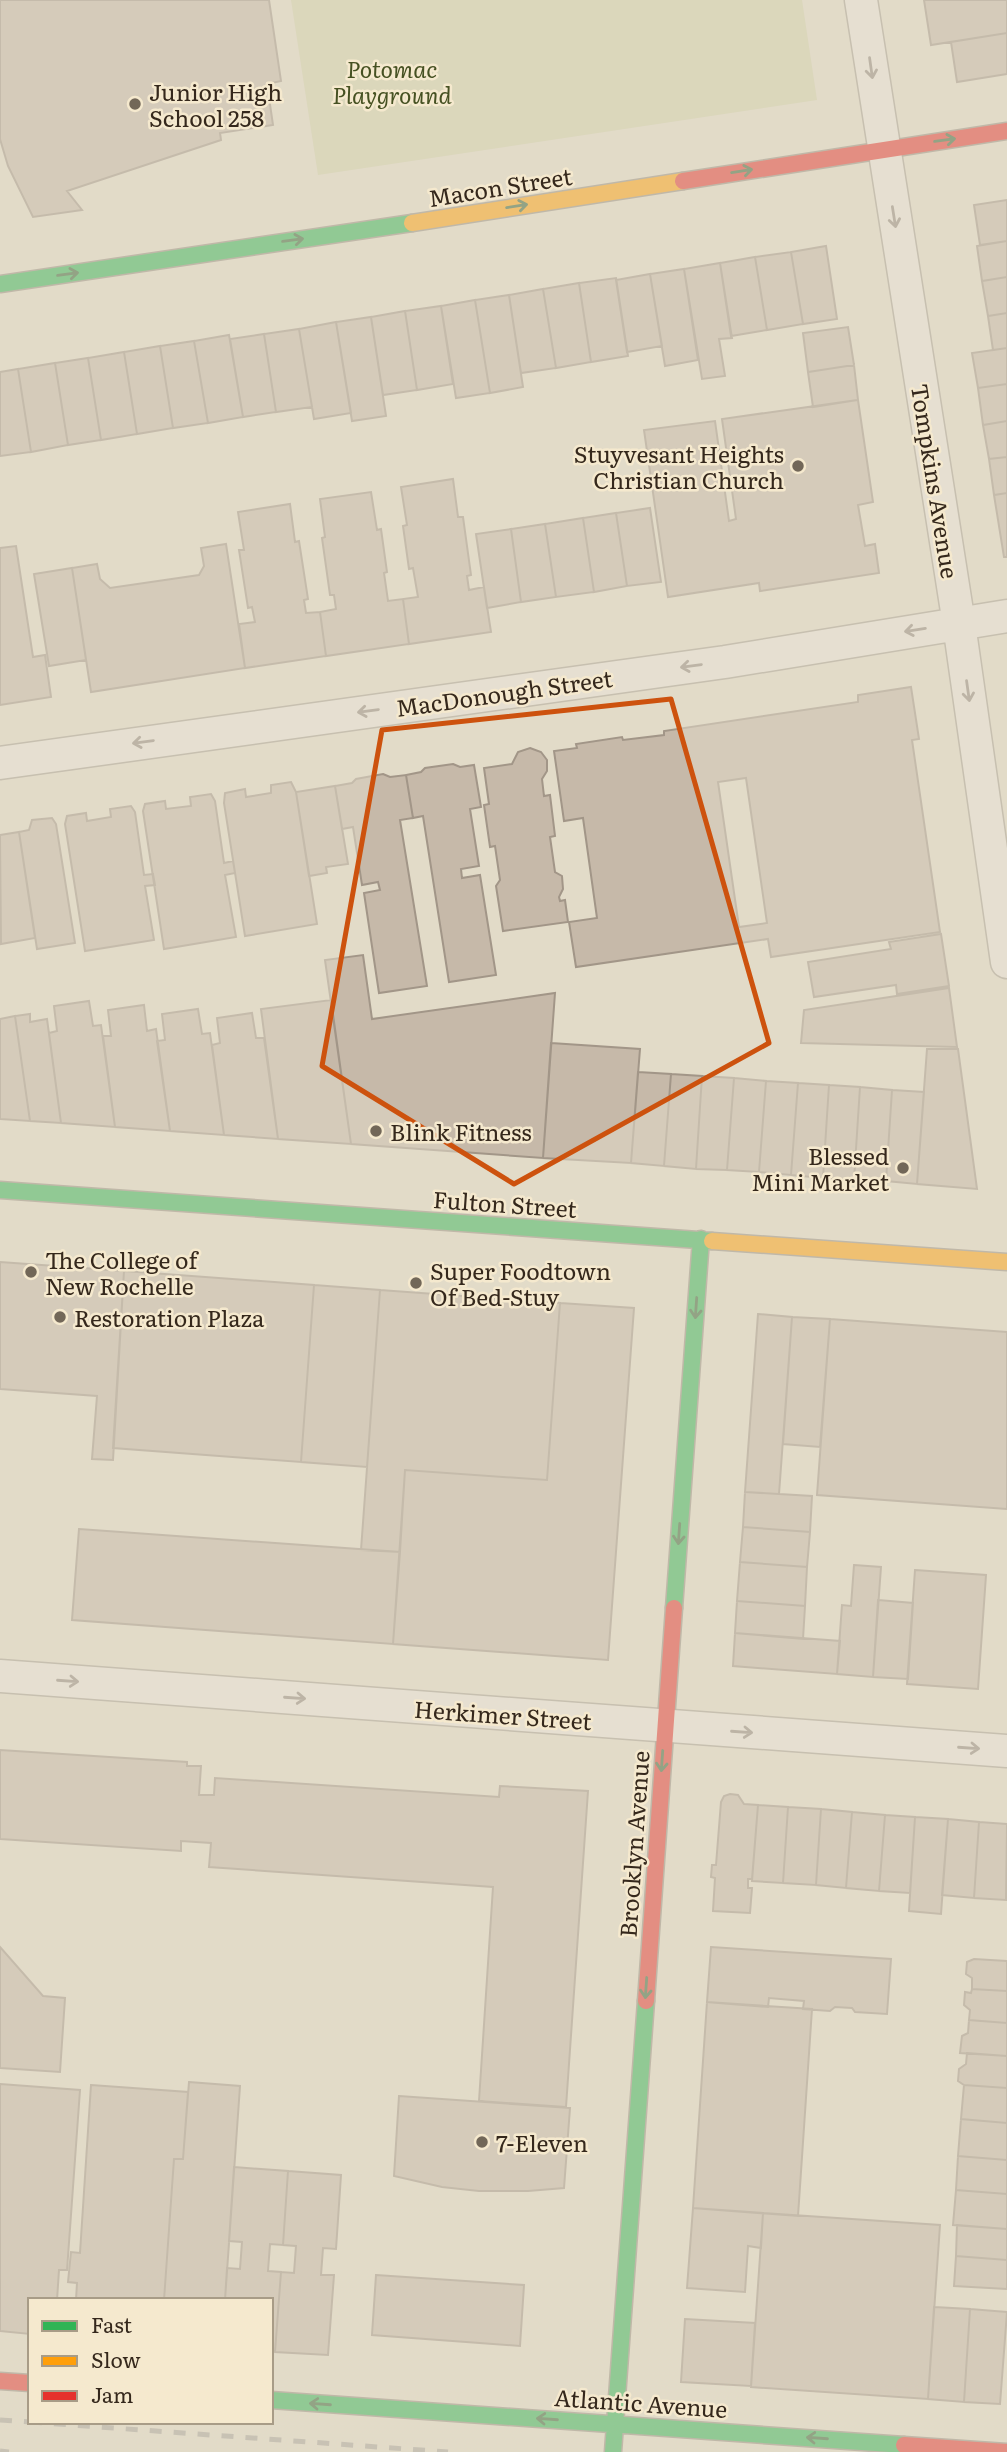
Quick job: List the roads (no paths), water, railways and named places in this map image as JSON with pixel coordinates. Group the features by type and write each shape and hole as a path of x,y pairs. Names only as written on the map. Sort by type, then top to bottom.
{"street":[{"name":"Tompkins Avenue","path":"860,0 959,624 1007,962"},
{"name":"Macon Street","path":"0,284 1007,131"},
{"name":"MacDonough Street","path":"0,762 724,662 1007,616"},
{"name":"Fulton Street","path":"0,1190 1007,1262"},
{"name":"Brooklyn Avenue","path":"613,2452 701,1240"},
{"name":"Herkimer Street","path":"0,1676 1007,1751"},
{"path":"0,2381 28,2383"},
{"name":"Atlantic Avenue","path":"273,2400 1007,2452"}],"railway":[{"path":"0,2420 28,2422"},
{"path":"58,2424 448,2452"},
{"path":"0,2451 9,2452"}],"place":[{"name":"Junior High School 258","path":"135,104"},
{"name":"Stuyvesant Heights Christian Church","path":"798,466"},
{"name":"Blink Fitness","path":"376,1131"},
{"name":"Blessed Mini Market","path":"903,1168"},
{"name":"The College of New Rochelle","path":"31,1272"},
{"name":"Super Foodtown Of Bed-Stuy","path":"416,1283"},
{"name":"Restoration Plaza","path":"60,1317"},
{"name":"7-Eleven","path":"482,2142"}],"park label":[{"name":"Potomac Playground","path":"392,81"}]}
